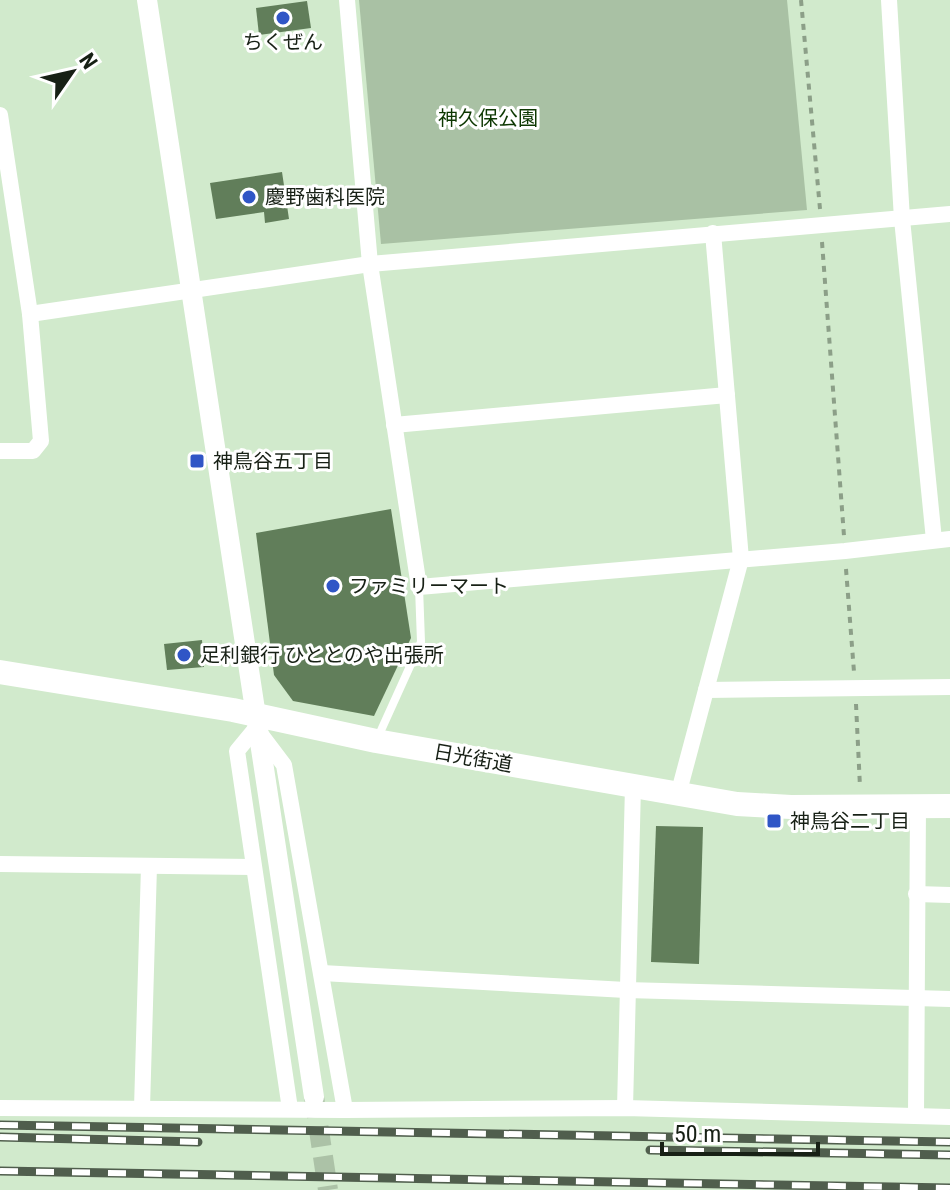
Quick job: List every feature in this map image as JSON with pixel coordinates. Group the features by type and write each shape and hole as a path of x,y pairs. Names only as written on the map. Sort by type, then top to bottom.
{"main road":[{"name":"日光街道","path":"0,672 255,721 737,804 950,806"}],"street":[{"path":"147,0 314,1097"},
{"path":"347,0 370,264 419,587 942,540 902,219 889,0"},
{"path":"0,115 30,314 41,441 33,451 0,451"},
{"path":"30,314 370,264 950,214"},
{"path":"678,795 741,559 713,233"},
{"path":"394,425 727,395"},
{"path":"706,690 950,687"},
{"path":"255,721 237,751 290,1109"},
{"path":"255,721 284,765 345,1110"},
{"path":"625,1108 633,786"},
{"path":"916,1116 918,806"},
{"path":"0,864 253,867"},
{"path":"142,1108 149,866"},
{"path":"916,894 950,895"},
{"path":"322,973 626,990 950,999"},
{"path":"0,1108 625,1108 950,1117"}],"lane":[{"path":"376,741 421,642 419,587"}],"path":[{"path":"801,0 856,689 860,807"}],"green space":[{"name":"神久保公園","path":"359,0 787,0 807,210 381,244"}],"building":[{"name":"ちくぜん","path":"307,1 311,28 259,35 256,8"},
{"name":"慶野歯科医院","path":"282,172 289,219 265,223 264,212 216,219 210,183"},
{"name":"ファミリーマート","path":"391,509 411,638 374,716 293,701 274,675 256,533"},
{"name":"足利銀行 ひととのや出張所","path":"202,640 204,667 167,670 164,644"},
{"path":"656,826 703,827 699,964 651,962"}],"tunnel":[{"path":"314,1097 328,1190"}],"railway":[{"path":"0,1125 950,1142"},
{"path":"0,1137 198,1142"},
{"path":"650,1150 950,1155"},
{"path":"0,1171 950,1188"}],"place":[{"name":"ちくぜん","path":"283,18"},
{"name":"慶野歯科医院","path":"249,197"},
{"name":"神鳥谷五丁目","path":"197,461"},
{"name":"ファミリーマート","path":"333,586"},
{"name":"足利銀行 ひととのや出張所","path":"184,655"},
{"name":"神鳥谷二丁目","path":"774,821"}]}
